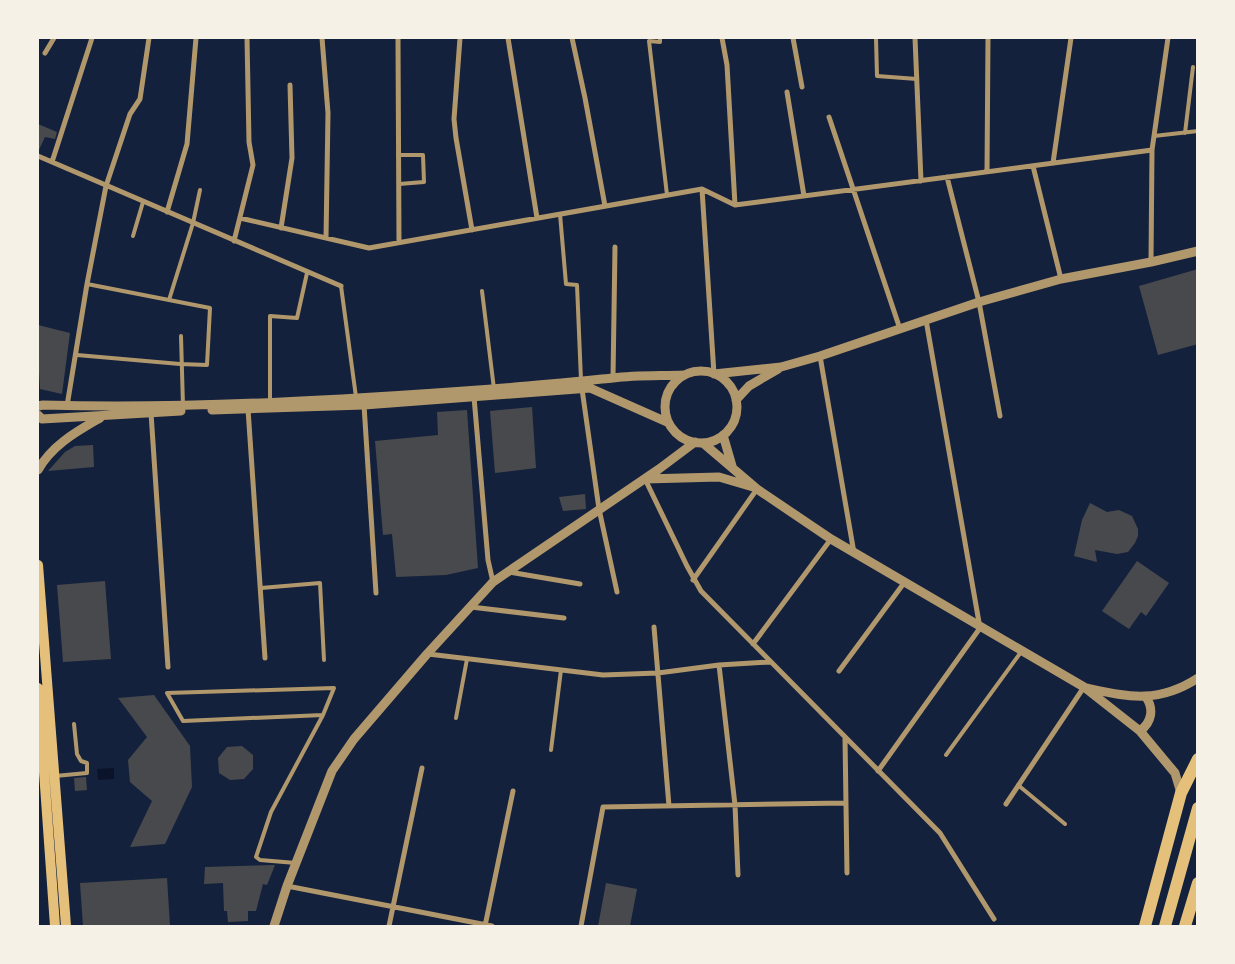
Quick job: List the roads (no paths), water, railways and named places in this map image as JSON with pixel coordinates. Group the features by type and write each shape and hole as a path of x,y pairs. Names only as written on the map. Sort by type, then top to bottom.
{"main road":[{"path":"38,565 66,926"},
{"path":"38,688 55,926"},
{"path":"1145,926 1181,793 1198,759"},
{"path":"1165,926 1198,808"},
{"path":"1185,926 1198,883"}],"street":[{"path":"46,53 54,38"},
{"path":"52,162 92,38"},
{"path":"67,406 87,284 106,186 130,114 140,99 149,38"},
{"path":"167,212 187,144 196,38"},
{"path":"234,241 253,165 249,142 247,38"},
{"path":"322,38 328,114 326,238"},
{"path":"398,38 400,243"},
{"path":"460,38 454,119 472,230"},
{"path":"508,38 537,218"},
{"path":"572,38 605,206"},
{"path":"722,38 727,64 735,205"},
{"path":"793,38 802,87"},
{"path":"915,38 921,181"},
{"path":"987,172 988,38"},
{"path":"1052,163 1071,38"},
{"path":"1150,262 1152,150 1168,38"},
{"path":"281,228 292,158 290,85"},
{"path":"787,92 804,196"},
{"path":"829,117 900,329"},
{"path":"240,218 369,248 702,189 735,205 1152,150"},
{"path":"38,156 341,286"},
{"path":"1033,166 1061,279"},
{"path":"947,177 979,302 1000,416"},
{"path":"702,189 714,374"},
{"path":"613,378 615,247"},
{"path":"714,374 781,367 820,356 979,302 1061,279 1198,251"},
{"path":"878,771 980,628 926,320"},
{"path":"820,356 854,553"},
{"path":"736,400 749,386 781,367"},
{"path":"38,415 42,419 364,405 474,397 585,385 613,378 684,375 704,371 724,380 732,389 736,400 736,410 730,428 723,435 714,440 699,443 494,582 427,654 354,739 332,771 287,886 274,926"},
{"path":"684,375 669,390 666,401 665,412 675,432 684,439 699,443 732,467 757,489 831,539 980,628 1084,687 1140,731 1175,774 1181,793"},
{"path":"585,385 599,509 617,592"},
{"path":"38,406 183,406 585,385 669,423"},
{"path":"474,397 488,560 494,582"},
{"path":"364,405 376,593"},
{"path":"248,409 265,658"},
{"path":"151,413 168,667"},
{"path":"38,470 46,456 56,447 68,437 101,417"},
{"path":"723,435 732,467"},
{"path":"645,479 719,477 757,489"},
{"path":"645,479 701,591 940,834 994,919"},
{"path":"694,580 757,489"},
{"path":"754,644 831,539"},
{"path":"508,572 580,584"},
{"path":"838,670 904,583"},
{"path":"470,607 564,618"},
{"path":"654,627 669,806"},
{"path":"427,654 603,675 658,673 718,665 770,662"},
{"path":"718,665 735,805 738,875"},
{"path":"1084,687 1125,696 1146,697 1174,690 1198,678"},
{"path":"1006,804 1084,687"},
{"path":"1140,731 1148,723 1152,713 1146,697"},
{"path":"845,738 847,873"},
{"path":"389,926 422,768"},
{"path":"287,886 487,926 513,791"},
{"path":"581,926 603,807 845,803"}],"lane":[{"path":"660,38 660,42 649,41 667,195"},
{"path":"876,38 878,76 917,79"},
{"path":"1185,133 1193,66"},
{"path":"1154,136 1198,131"},
{"path":"398,155 423,155 424,182 399,184"},
{"path":"169,300 193,223 200,190"},
{"path":"133,236 142,202"},
{"path":"560,214 566,284 577,285 585,385"},
{"path":"270,402 270,316 297,318 307,273"},
{"path":"76,355 207,365 210,308 87,284"},
{"path":"341,286 356,397"},
{"path":"482,291 494,389"},
{"path":"181,336 180,364 183,406"},
{"path":"261,588 320,583 324,660"},
{"path":"946,755 1022,652"},
{"path":"456,718 467,659"},
{"path":"551,750 561,670"},
{"path":"296,863 260,860 256,857 271,812 323,714 334,688 167,693 183,721 323,714"},
{"path":"53,776 88,773 87,764 81,761 76,754 74,724"},
{"path":"1018,785 1065,824"}],"water":[{"path":"114,768 114,779 98,780 97,769"}]}
